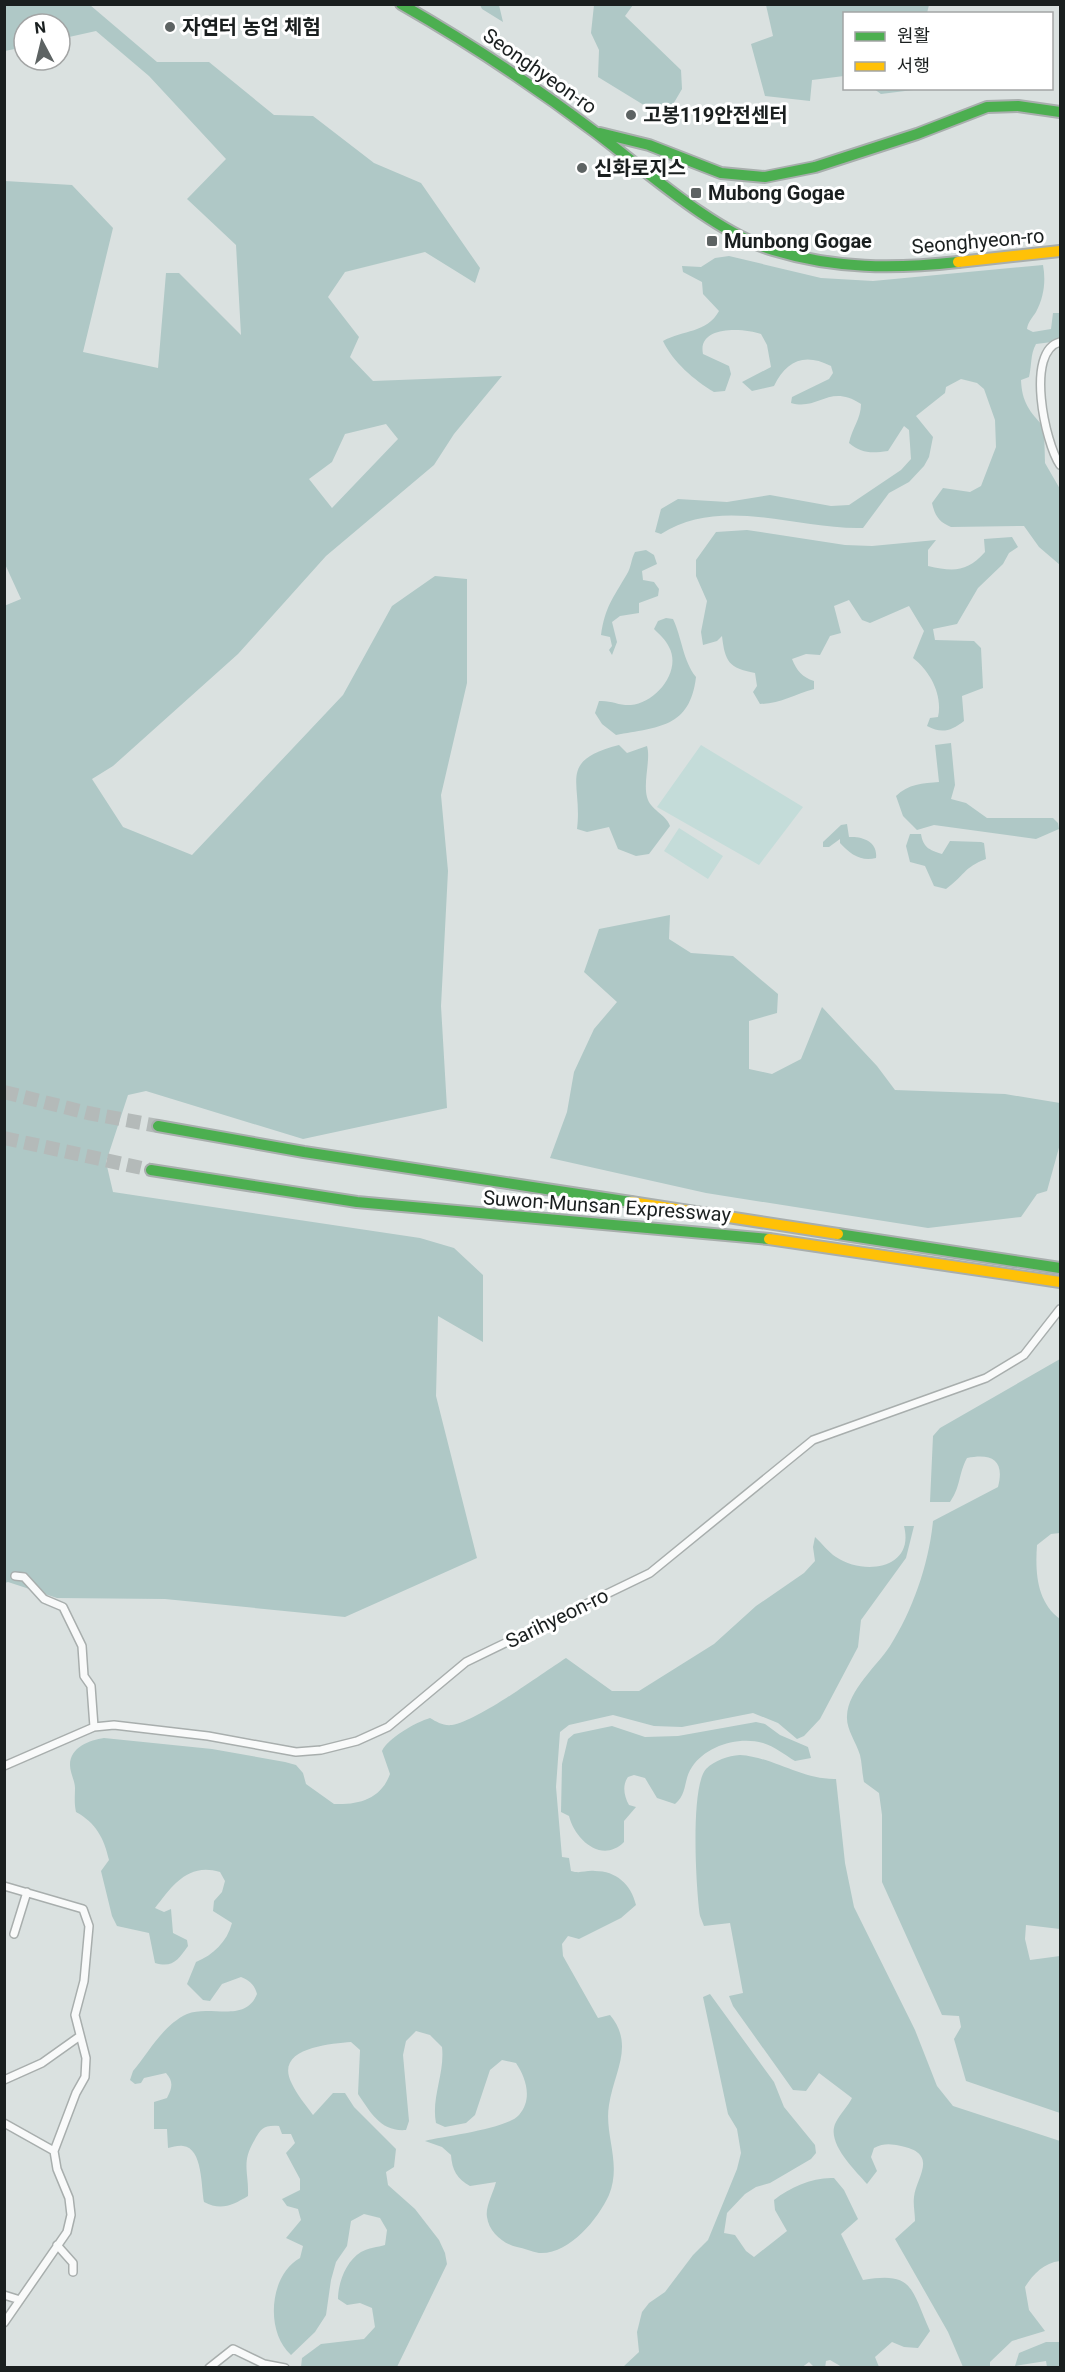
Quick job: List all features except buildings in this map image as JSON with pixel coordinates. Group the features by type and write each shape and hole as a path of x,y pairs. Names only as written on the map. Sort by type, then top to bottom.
{"main road":[{"name":"Seonghyeon-ro","path":"400,4 474,46 720,226 771,250 852,266 922,266 1060,251"},
{"path":"593,131 649,145 721,173 765,177 815,167 917,134 987,107 1018,106 1060,112"},
{"name":"Suwon-Munsan Expressway","path":"158,1126 304,1152 1060,1268"},
{"name":"Suwon-Munsan Expressway","path":"151,1170 357,1203 744,1235 1060,1282"}],"street":[{"path":"1060,342 1054,344 1046,352 1041,396 1053,454 1060,465"},
{"name":"Sarihyeon-ro","path":"4,1766 94,1727 138,1727 296,1752 321,1750 357,1741 388,1727 466,1662 650,1573 813,1440 986,1378 1024,1355 1060,1309"},
{"path":"15,1576 24,1576 44,1599 63,1607 82,1646 84,1676 91,1686 94,1727"},
{"path":"4,1886 83,1909 89,1926 84,1981 75,2015 86,2058 86,2077 76,2093 54,2151 57,2169 69,2198 71,2215 67,2232 4,2323"},
{"path":"14,1934 27,1892"},
{"path":"4,2080 42,2063 80,2036"},
{"path":"4,2123 54,2151"},
{"path":"57,2245 73,2263 73,2272"},
{"path":"4,2295 21,2300"},
{"path":"209,2367 233,2349 264,2364 285,2367"}],"shaded area":[{"path":"766,4 929,5 927,12 843,12 843,76 812,80 810,101 765,96 751,44 773,36"},
{"path":"5,5 90,5 157,62 209,62 274,115 313,116 374,163 421,183 480,268 475,283 425,252 345,272 328,297 359,337 350,357 373,381 502,376 454,434 434,465 326,556 238,654 113,766 92,779 123,827 192,855 343,695 392,606 435,576 467,579 467,683 441,795 448,871 441,1006 447,1108 303,1139 146,1091 128,1095 106,1162 113,1192 420,1238 454,1248 483,1275 483,1342 438,1316 436,1396 477,1558 345,1617 165,1599 57,1598 5,1583 4,606 21,599 4,562 5,181 72,185 113,228 83,352 158,368 166,273 179,273 241,335 236,245 187,199 226,159 149,76 96,31 72,36 72,12 12,12 12,50 5,51","holes":["386,424 398,439 332,508 309,479 332,462 345,434"]},
{"path":"480,5 499,5 503,22 482,9"},
{"path":"594,5 633,5 625,16 681,70 682,89 665,118 598,77 599,50 591,33"},
{"path":"875,90 913,90 881,94"},
{"path":"729,256 821,278 873,281 1043,265 1043,295 1027,329 1033,332 1051,329 1053,313 1059,313 1060,341 1036,344 1029,377 1021,380 1027,406 1044,427 1045,463 1060,489 1060,565 1039,547 1024,526 951,527 943,523 936,515 932,503 943,488 970,492 981,486 996,447 995,420 984,389 977,383 961,379 946,387 945,393 916,416 933,437 929,457 909,482 889,493 863,528 734,515 709,517 684,523 661,534 655,532 661,509 678,499 727,502 770,495 831,506 849,505 901,470 911,459 909,430 904,426 888,451 867,452 849,443 860,414 861,404 850,398 840,396 809,404 791,403 792,397 829,379 833,373 831,366 812,360 797,361 784,370 774,386 752,391 742,382 771,367 767,345 761,334 734,330 714,333 707,338 703,345 703,354 729,366 731,374 725,391 714,392 678,363 663,341 701,327 714,318 719,311 703,294 702,282 683,272 682,266 701,267 715,258"},
{"path":"747,530 845,545 872,546 936,540 928,550 928,566 945,569 960,569 978,559 985,552 984,539 1012,537 1018,547 1009,553 1003,564 978,588 957,624 933,629 935,640 974,641 981,648 983,688 962,696 964,721 946,730 937,730 927,726 930,718 938,717 939,700 930,677 913,658 924,631 909,606 870,623 862,620 849,600 834,606 841,633 830,636 820,655 806,654 792,659 800,673 814,681 814,689 781,701 760,704 753,692 757,686 755,673 739,669 730,662 725,652 722,636 717,641 703,645 701,632 707,601 696,576 696,560 716,532"},
{"path":"646,550 654,555 657,564 642,571 643,580 654,582 659,589 658,596 639,603 639,613 620,616 612,622 617,642 612,655 609,650 612,646 610,637 601,635 605,617 610,603 628,572 635,552"},
{"path":"666,618 673,619 688,664 696,677 693,694 679,716 670,722 658,727 616,735 602,724 595,713 599,701 627,705 640,703 657,692 664,684 672,666 672,656 666,642 654,629 658,621"},
{"path":"951,743 955,785 951,799 966,803 987,818 1053,818 1058,823 1059,829 1036,839 934,825 917,830 903,816 896,796 911,787 939,782 935,745"},
{"path":"619,745 627,753 647,746 647,797 651,805 670,826 649,854 636,856 618,849 609,827 587,832 577,829 576,786 580,766 587,758 599,751"},
{"path":"701,745 803,807 759,865 657,807"},
{"path":"847,824 849,837 864,839 872,844 876,858 865,859 856,856 840,843 840,839 829,847 823,847 823,842 841,825"},
{"path":"679,828 723,856 708,879 664,851"},
{"path":"910,834 921,834 927,847 942,854 950,841 981,842 984,843 986,859 968,869 946,889 934,886 925,866 910,862 906,846"},
{"path":"670,915 669,939 691,953 733,956 778,994 777,1013 749,1021 749,1069 772,1074 801,1059 822,1007 877,1066 895,1090 1005,1094 1060,1103 1060,1144 1047,1191 1037,1194 1021,1217 928,1228 706,1193 550,1158 567,1112 574,1072 594,1029 617,1002 584,972 599,929"},
{"path":"1060,1359 1060,1533 1051,1534 1037,1545 1036,1556 1037,1576 1042,1595 1052,1612 1060,1619 1060,1929 1026,1925 1025,1939 1030,1960 1060,1956 1060,2113 966,2081 954,2039 961,2027 959,2016 942,2015 882,1882 882,1815 879,1793 864,1782 860,1755 850,1731 847,1716 852,1697 890,1646 913,1602 924,1570 933,1521 998,1487 1000,1470 995,1460 983,1457 967,1458 950,1502 930,1502 933,1436 940,1428"},
{"path":"904,1526 914,1526 906,1558 861,1620 858,1647 820,1719 804,1736 797,1739 778,1723 753,1713 682,1727 654,1726 613,1715 569,1725 560,1732 556,1787 562,1857 569,1858 571,1871 603,1872 616,1876 626,1885 636,1905 621,1918 579,1939 568,1936 562,1944 563,1956 598,2018 610,2015 617,2026 622,2048 608,2116 614,2172 613,2183 598,2214 581,2234 561,2248 550,2252 539,2253 507,2243 494,2232 487,2217 488,2204 496,2182 470,2186 456,2173 451,2155 442,2147 425,2141 489,2128 512,2120 519,2115 527,2095 523,2075 516,2063 502,2060 490,2070 475,2115 466,2123 445,2127 436,2123 435,2114 442,2066 442,2047 430,2035 416,2031 406,2041 403,2055 409,2121 406,2130 397,2130 378,2120 358,2094 360,2050 351,2042 306,2050 290,2063 288,2072 292,2084 313,2115 333,2093 345,2093 354,2107 396,2149 394,2167 386,2172 388,2185 415,2209 439,2240 447,2264 397,2367 301,2367 302,2358 321,2344 364,2339 375,2327 372,2308 360,2303 347,2305 338,2299 338,2293 341,2279 351,2261 364,2251 385,2245 387,2230 380,2218 364,2214 351,2221 347,2246 336,2262 331,2280 326,2315 315,2332 291,2355 277,2333 274,2304 282,2277 300,2258 303,2246 286,2238 301,2220 298,2209 287,2206 282,2199 300,2190 300,2179 286,2153 295,2143 291,2134 282,2134 279,2126 270,2126 261,2130 248,2156 246,2168 248,2196 227,2206 210,2205 204,2202 200,2169 194,2153 190,2148 183,2146 168,2148 167,2129 154,2129 154,2102 167,2098 171,2085 169,2076 166,2073 144,2078 141,2083 135,2084 130,2080 133,2071 157,2040 178,2019 196,2012 236,2011 251,2003 257,1994 251,1983 241,1977 222,1984 210,2001 203,2000 187,1984 196,1962 208,1956 218,1947 230,1930 232,1923 213,1911 214,1901 222,1892 225,1881 220,1872 199,1870 182,1878 168,1892 155,1908 164,1912 171,1909 173,1933 187,1940 188,1946 171,1964 155,1963 149,1933 117,1926 112,1916 101,1871 109,1860 105,1845 94,1826 76,1812 75,1785 70,1765 73,1753 87,1743 104,1738 212,1749 296,1765 303,1773 306,1784 334,1804 360,1802 375,1795 386,1783 390,1774 382,1751 385,1746 417,1723 430,1718 446,1725 463,1722 493,1706 566,1658 612,1691 639,1691 714,1644 756,1606 804,1573 815,1561 813,1547 815,1537 830,1553 847,1563 873,1567 895,1560 902,1552 905,1540"},
{"path":"756,1722 765,1724 780,1735 808,1747 811,1758 795,1761 771,1746 753,1741 723,1744 705,1753 692,1767 684,1791 675,1804 657,1798 645,1778 634,1775 628,1777 624,1787 625,1794 629,1805 636,1807 624,1821 624,1842 607,1851 599,1850 583,1841 569,1816 561,1812 562,1764 568,1739 574,1734 612,1726 645,1737 678,1736"},
{"path":"740,1755 764,1760 811,1776 836,1779 845,1863 854,1907 915,2030 937,2086 953,2106 1060,2141 1060,2261 1040,2269 1025,2287 1029,2310 1045,2331 1012,2341 990,2362 990,2367 963,2367 948,2332 895,2239 915,2221 914,2197 923,2167 920,2155 901,2146 884,2145 874,2148 871,2157 877,2171 867,2184 849,2164 835,2138 836,2122 852,2098 819,2073 806,2091 793,2090 733,2006 729,1996 743,1993 730,1923 704,1926 700,1916 696,1863 696,1817 701,1779 706,1769 722,1759"},
{"path":"710,1994 774,2082 784,2107 815,2145 816,2153 811,2159 770,2183 756,2187 745,2194 727,2213 724,2233 735,2235 746,2251 754,2257 787,2231 775,2210 774,2200 802,2184 818,2179 834,2178 844,2190 858,2219 841,2234 863,2280 892,2278 909,2286 914,2294 930,2331 918,2348 904,2347 892,2342 875,2357 879,2367 842,2367 830,2360 826,2361 825,2368 814,2367 809,2362 801,2368 623,2367 639,2352 637,2332 642,2312 649,2303 665,2292 693,2255 708,2240 737,2169 741,2153 737,2129 728,2114 703,1997"},
{"path":"1046,2342 1060,2342 1060,2367 1047,2367 1046,2361 1015,2366 1019,2353"}],"tunnel":[{"path":"4,1092 88,1113 158,1126"},
{"path":"4,1138 151,1170"}],"traffic: fast":[{"path":"401,4 524,81 704,215 751,242 796,256 842,264 911,266 958,262"},
{"path":"600,133 649,145 721,173 765,177 815,167 917,134 987,107 1018,106 1060,112"},
{"path":"158,1126 304,1152 631,1202"},
{"path":"151,1170 357,1202 769,1239"},
{"path":"838,1234 1060,1268"}],"traffic: slow":[{"path":"958,262 1060,251"},
{"path":"631,1202 838,1234"},
{"path":"769,1239 1060,1282"}],"place":[{"name":"자연터 농업 체험","path":"170,27"},
{"name":"고봉119안전센터","path":"631,115"},
{"name":"신화로지스","path":"582,168"},
{"name":"Mubong Gogae","path":"696,193"},
{"name":"Munbong Gogae","path":"712,241"}]}
